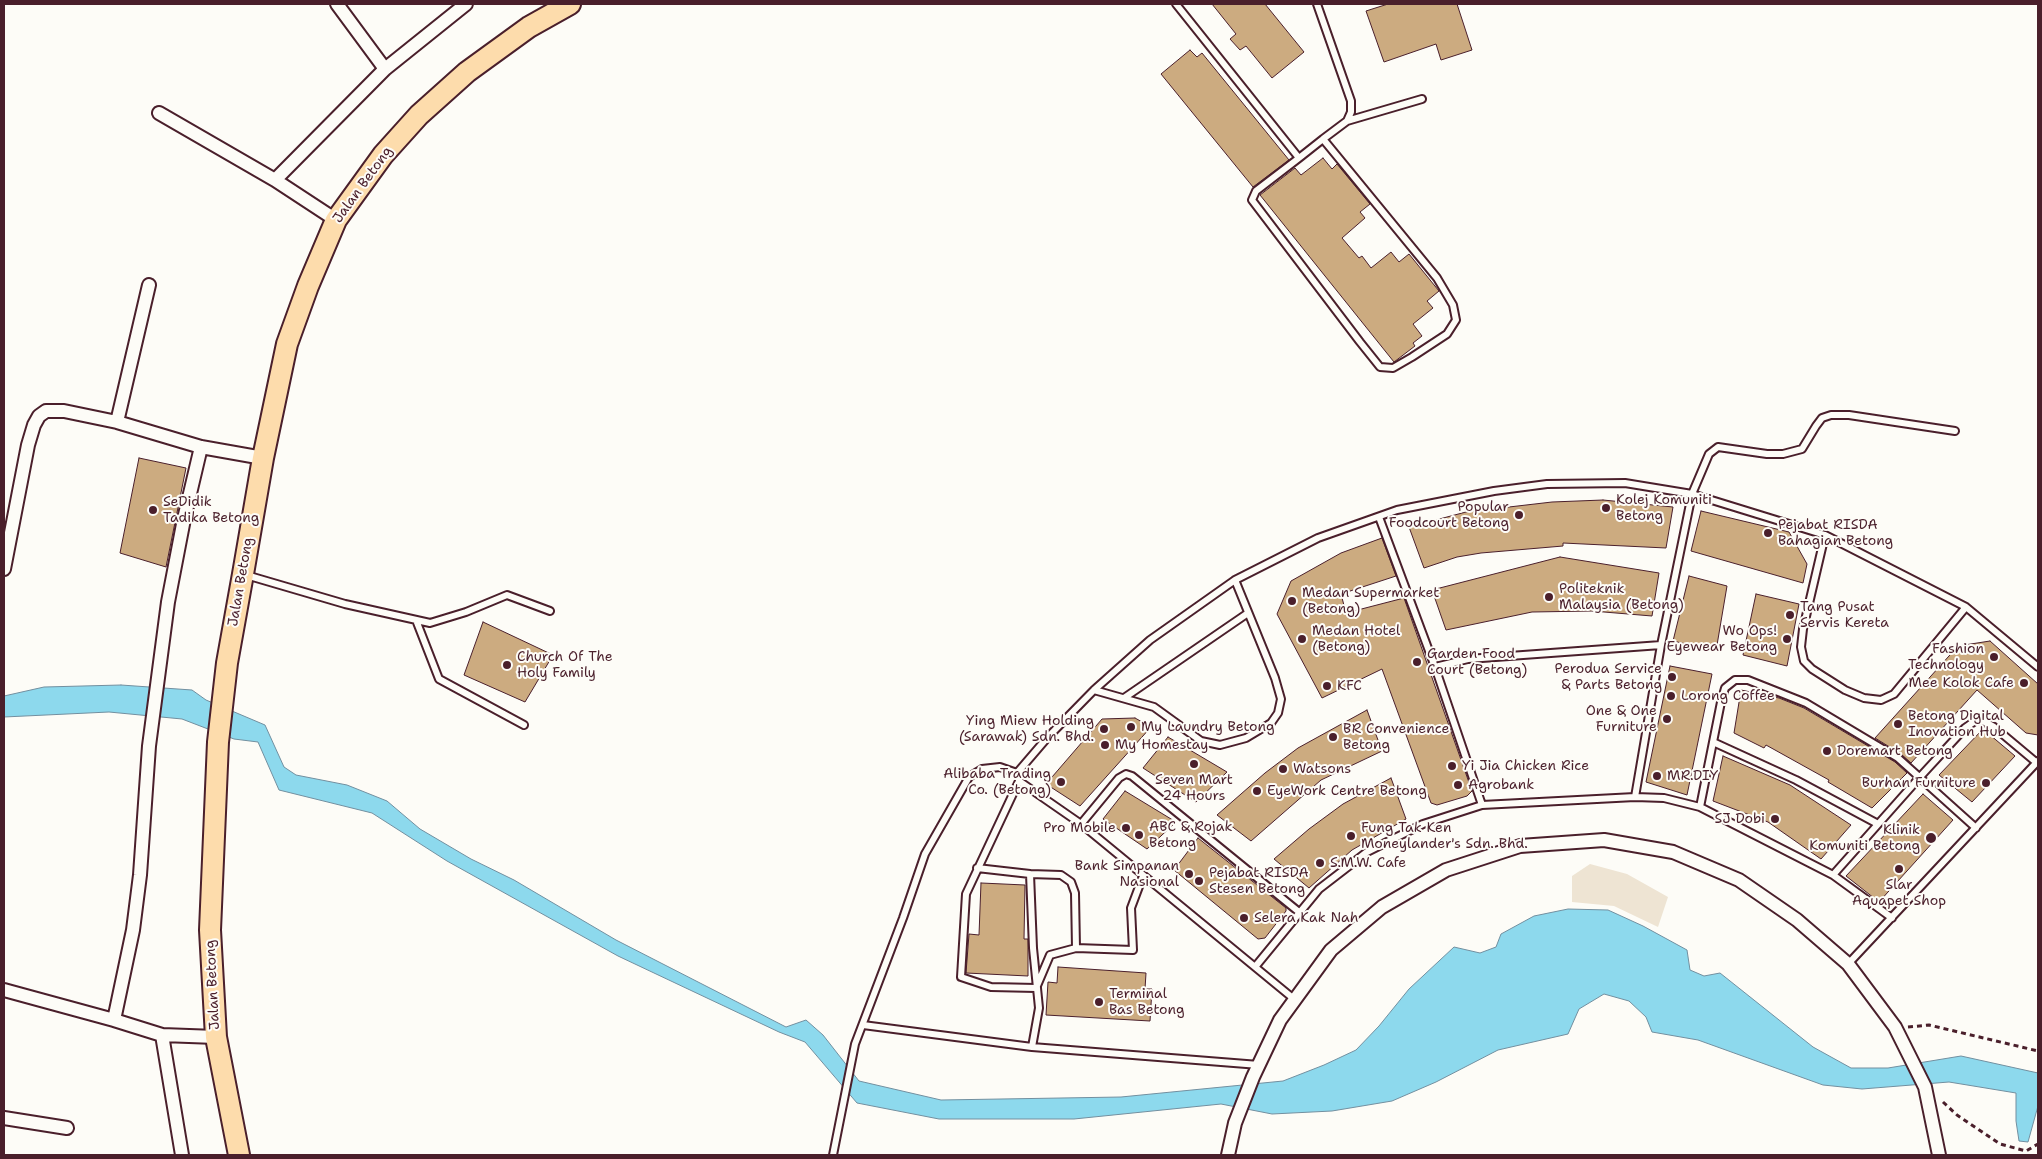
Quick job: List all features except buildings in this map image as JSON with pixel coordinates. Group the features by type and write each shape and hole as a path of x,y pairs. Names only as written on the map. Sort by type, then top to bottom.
{"main road":[{"name":"Jalan Betong","path":"239,1155 216,1037 210,930 219,734 227,663 263,458 287,344 308,286 336,220 383,155 419,115 467,72 529,27 570,4"}],"street":[{"path":"337,4 385,69"},
{"path":"275,180 385,69 466,4"},
{"path":"158,114 275,180 336,220"},
{"path":"117,422 149,285"},
{"path":"4,569 28,445 39,416 46,411 52,410 117,422 202,447 263,458"},
{"path":"114,1020 136,911 154,710 168,602 184,519 202,447"},
{"path":"1228,1155 1235,1123 1256,1071 1280,1020 1331,950 1382,907 1446,870 1520,846 1604,840 1673,852 1739,880 1797,920 1848,964 1895,1027 1925,1087 1939,1155"},
{"path":"4,990 162,1035 216,1037"},
{"path":"162,1035 182,1155"},
{"path":"4,1118 67,1128"}],"lane":[{"path":"1176,4 1299,158"},
{"path":"1317,4 1351,102 1352,112 1347,121"},
{"path":"1323,139 1437,278 1453,305 1456,320 1447,334 1412,358 1393,368 1380,367 1252,200 1256,190 1299,158 1323,139 1347,121 1422,99"},
{"path":"1635,796 1661,644 1692,494 1710,454 1718,448 1767,454 1783,454 1802,449 1822,418 1831,415 1955,431"},
{"path":"1017,773 1047,738 1094,690 1150,640 1235,580 1318,538 1397,510 1494,491 1547,484 1624,483 1692,494 1825,535 1966,607 2038,668"},
{"path":"1379,516 1436,667 1482,804"},
{"path":"1825,535 1803,628 1801,647 1804,661 1812,670 1845,690 1864,698 1881,700 1894,694 1966,607"},
{"path":"243,574 345,604 430,623 466,612 507,595 550,612"},
{"path":"1094,690 1154,707 1201,741 1220,744 1246,738 1271,723 1278,713 1281,700 1275,678 1235,580"},
{"path":"1124,698 1248,613"},
{"path":"416,620 439,679 524,725"},
{"path":"1436,667 1468,659 1661,644"},
{"path":"1700,807 1725,688 1735,680 1748,680 1795,697 1898,758 1976,828"},
{"path":"1833,875 1965,728 1975,721 1983,721 1994,727 2037,762 1848,964"},
{"path":"1713,742 1796,780 1878,824"},
{"path":"833,1155 855,1044 924,854 969,777 982,769 1000,767 1017,773"},
{"path":"1017,773 1019,781 966,894 961,977 991,987 1036,988"},
{"path":"1081,824 1119,778 1126,774 1132,776 1299,912"},
{"path":"1019,781 1081,824 1294,999"},
{"path":"1255,967 1319,889 1367,852 1423,824 1482,804 1635,796 1664,798 1700,807 1833,875 1892,918"},
{"path":"977,868 1030,874 1061,875 1071,882 1075,893 1076,948"},
{"path":"1030,874 1033,948 1039,1008 1032,1047"},
{"path":"1036,988 1050,955 1076,948 1133,950 1131,908 1143,876"},
{"path":"863,1025 1032,1047 1256,1071"}],"path":[{"path":"1895,1027 1929,1025 2038,1051"},
{"path":"1928,1104 1942,1100 1958,1116 2000,1144 2026,1151 2038,1144"}],"shaded area":[{"path":"1590,864 1627,874 1668,897 1658,927 1614,906 1572,902 1572,876"}],"water":[{"path":"121,685 192,690 206,700 265,725 284,767 296,775 347,785 387,801 420,829 471,859 514,880 616,940 786,1027 806,1020 823,1035 859,1081 941,1100 1121,1097 1283,1081 1356,1050 1379,1026 1409,989 1454,947 1480,953 1496,947 1501,934 1534,916 1568,909 1608,910 1643,926 1687,950 1690,970 1704,976 1720,973 1813,1047 1851,1068 1888,1068 1961,1056 2038,1073 2038,1106 2028,1142 2019,1141 2016,1121 2016,1093 1949,1082 1862,1089 1823,1085 1698,1040 1652,1032 1646,1017 1629,1001 1604,994 1579,1009 1568,1034 1498,1050 1436,1082 1392,1101 1332,1111 1272,1114 1221,1104 1074,1119 939,1119 857,1103 805,1042 779,1032 618,956 447,861 372,813 279,790 258,742 234,739 182,719 109,712 4,717 4,696 44,687"}],"place":[{"name":"Kolej Komuniti Betong","path":"1606,508"},
{"name":"SeDidik Tadika Betong","path":"153,510"},
{"name":"Popular Foodcourt Betong","path":"1519,515"},
{"name":"Pejabat RISDA Bahagian Betong","path":"1768,533"},
{"name":"Politeknik Malaysia (Betong)","path":"1549,597"},
{"name":"Medan Supermarket (Betong)","path":"1292,601"},
{"name":"Tang Pusat Servis Kereta","path":"1790,615"},
{"name":"Medan Hotel (Betong)","path":"1302,639"},
{"name":"Wo Ops! Eyewear Betong","path":"1787,639"},
{"name":"Fashion Technology","path":"1994,657"},
{"name":"Garden Food Court (Betong)","path":"1417,662"},
{"name":"Church Of The Holy Family","path":"507,665"},
{"name":"Perodua Service & Parts Betong","path":"1672,677"},
{"name":"Mee Kolok Cafe","path":"2024,683"},
{"name":"KFC","path":"1327,686"},
{"name":"Lorong Coffee","path":"1671,696"},
{"name":"One & One Furniture","path":"1667,719"},
{"name":"Betong Digital Inovation Hub","path":"1898,724"},
{"name":"My Laundry Betong","path":"1131,727"},
{"name":"Ying Miew Holding (Sarawak) Sdn. Bhd.","path":"1104,729"},
{"name":"BR Convenience Betong","path":"1333,737"},
{"name":"My Homestay","path":"1105,745"},
{"name":"Doremart Betong","path":"1827,751"},
{"name":"Seven Mart 24 Hours","path":"1194,764"},
{"name":"Yi Jia Chicken Rice","path":"1452,766"},
{"name":"Watsons","path":"1283,769"},
{"name":"MR.DIY","path":"1657,776"},
{"name":"Alibaba Trading Co. (Betong)","path":"1061,782"},
{"name":"Burhan Furniture","path":"1986,783"},
{"name":"Agrobank","path":"1458,785"},
{"name":"EyeWork Centre Betong","path":"1257,791"},
{"name":"SJ Dobi","path":"1775,819"},
{"name":"Pro Mobile","path":"1126,828"},
{"name":"ABC & Rojak Betong","path":"1139,835"},
{"name":"Fung Tak Ken Moneylander's Sdn. Bhd.","path":"1351,836"},
{"name":"Klinik Komuniti Betong","path":"1931,838"},
{"name":"S.M.W. Cafe","path":"1320,863"},
{"name":"Slar Aquapet Shop","path":"1899,869"},
{"name":"Bank Simpanan Nasional","path":"1189,874"},
{"name":"Pejabat RISDA Stesen Betong","path":"1199,881"},
{"name":"Selera Kak Nah","path":"1244,918"},
{"name":"Terminal Bas Betong","path":"1099,1002"}]}
